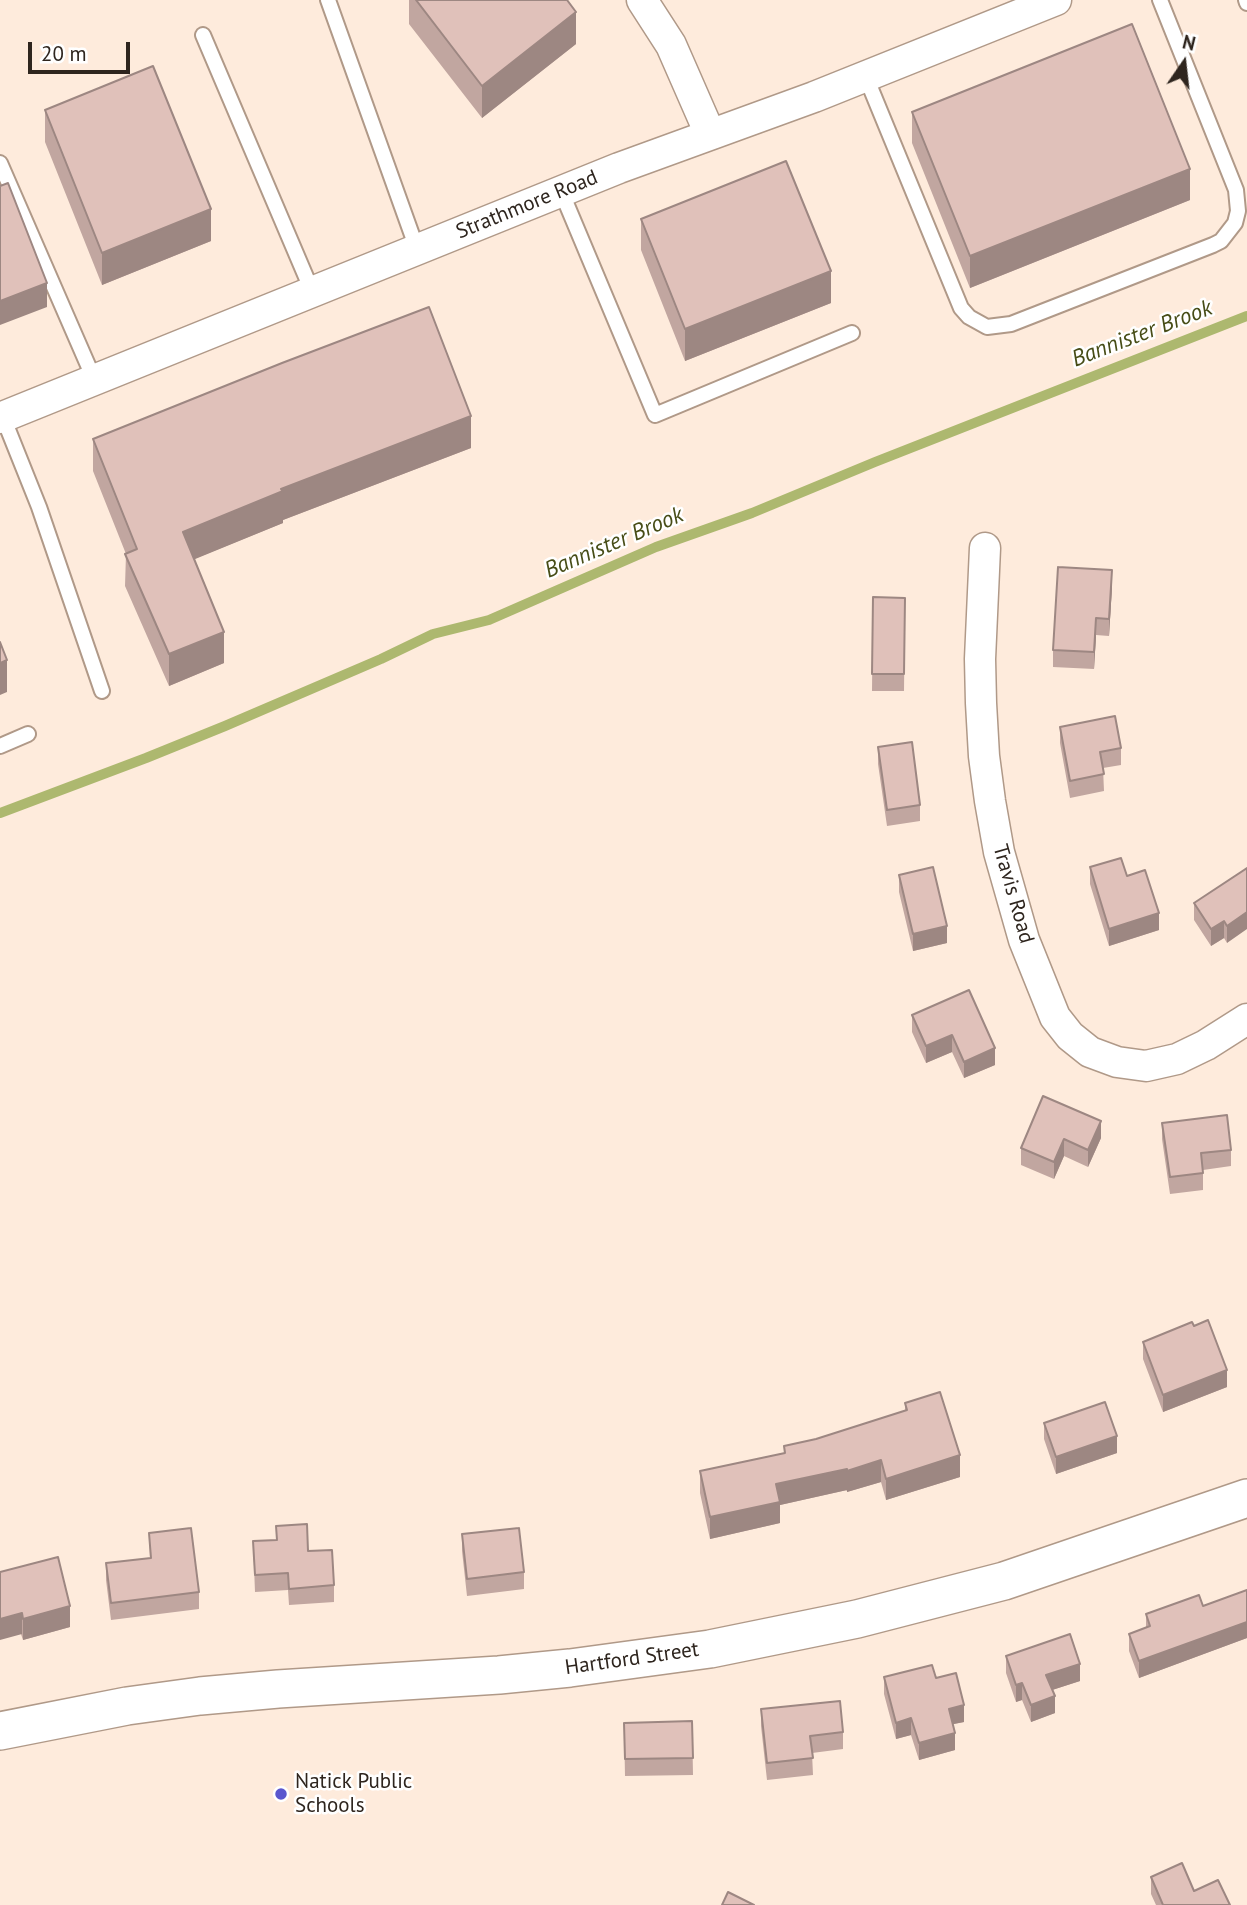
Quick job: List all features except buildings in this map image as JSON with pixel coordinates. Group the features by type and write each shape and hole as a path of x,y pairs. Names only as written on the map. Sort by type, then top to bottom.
{"street":[{"path":"642,0 671,45 710,134"},
{"name":"Strathmore Road","path":"1,417 561,191 866,77 1056,0"},
{"name":"Travis Road","path":"985,548 980,659 984,756 990,801 999,852 1024,940 1055,1017 1070,1036 1090,1052 1117,1062 1146,1066 1177,1059 1206,1045 1247,1019"},
{"name":"Hartford Street","path":"0,1731 127,1706 200,1696 511,1674 710,1649 857,1619 1004,1581 1247,1498"}],"lane":[{"path":"328,0 417,249"},
{"path":"866,77 961,308 968,317 987,327 1011,324 1213,245 1221,241 1235,223 1238,211 1236,190 1160,0"},
{"path":"203,35 312,291"},
{"path":"0,163 94,379"},
{"path":"561,191 655,415 852,333"},
{"path":"1,417 39,507 102,691"},
{"path":"0,746 28,734"}],"waterway":[{"name":"Bannister Brook","path":"0,813 225,726 433,634 489,620 656,547 752,513 1247,316"}],"place":[{"name":"Natick Public Schools","path":"281,1794"}]}
